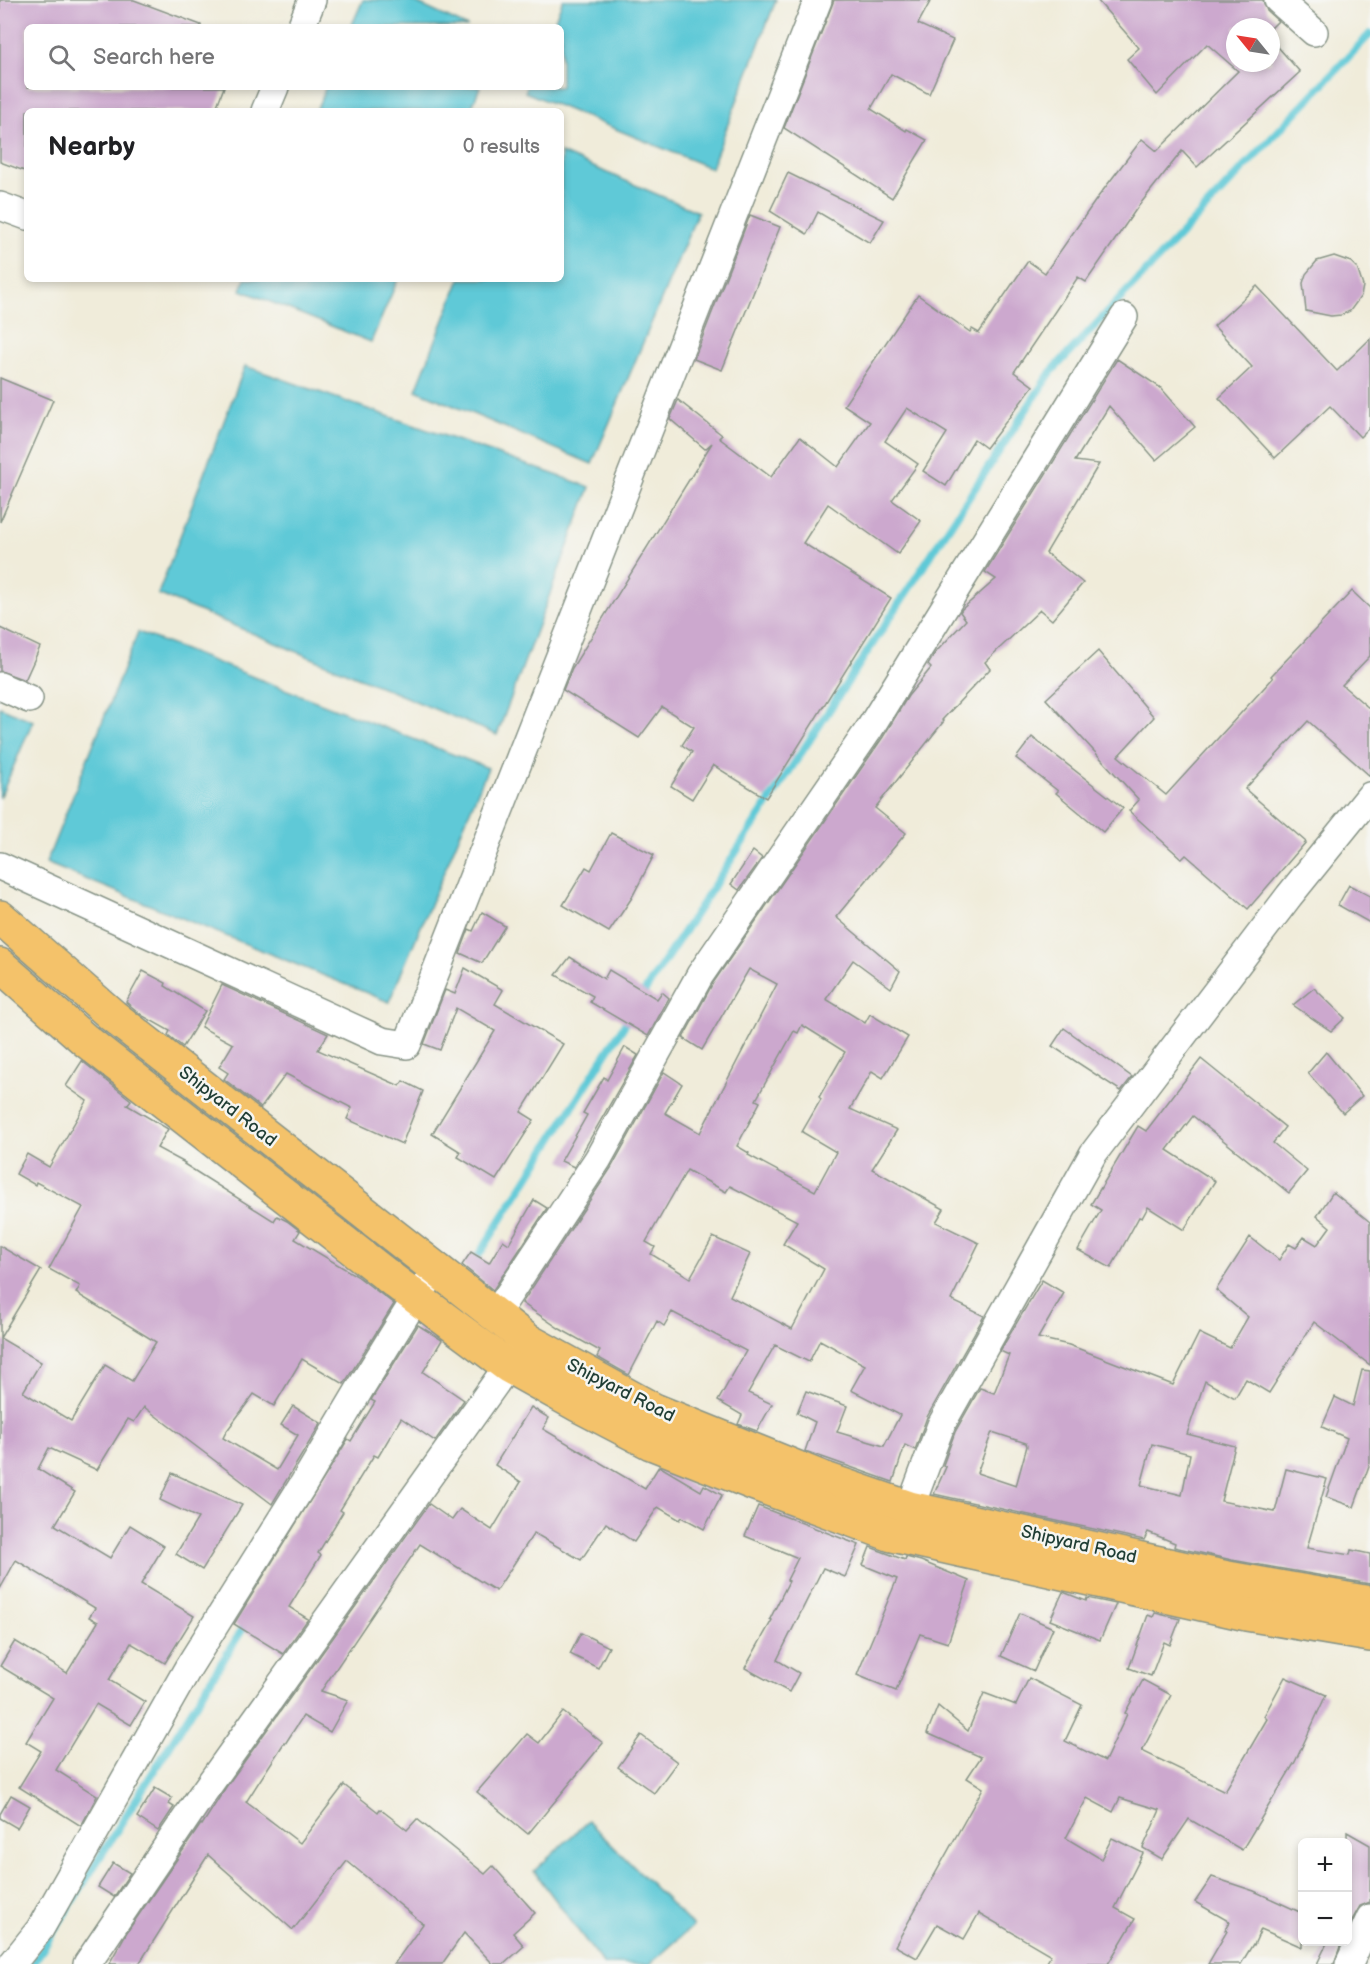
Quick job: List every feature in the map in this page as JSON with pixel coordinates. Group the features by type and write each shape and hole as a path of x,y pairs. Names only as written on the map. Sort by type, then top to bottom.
{"main road":[{"name":"Shipyard Road","path":"0,917 113,1016 527,1340 654,1410 820,1477 910,1508 1228,1578 1370,1603"},
{"name":"Shipyard Road","path":"0,964 85,1040 416,1298 508,1366 578,1406 651,1443 892,1535 1246,1614 1370,1635"}],"street":[{"path":"302,24 312,0"},
{"path":"0,866 382,1041 407,1045 818,0"},
{"path":"1278,0 1314,32"},
{"path":"266,108 274,90"},
{"path":"0,206 24,215"},
{"path":"495,1315 598,1158 700,975 870,728 1124,317"},
{"path":"0,686 29,699"},
{"path":"910,1508 941,1425 1093,1154 1289,896 1370,796"},
{"path":"12,1964 40,1929 188,1668 298,1493 360,1387 436,1270"},
{"path":"87,1964 208,1786 527,1340"},
{"path":"1349,1964 1370,1918"}],"water":[{"path":"363,0 410,0 462,24 352,24"},
{"path":"563,0 776,0 711,168 525,92 526,90 564,90 564,24 553,24"},
{"path":"325,90 479,90 471,108 317,108"},
{"path":"564,154 698,212 592,464 416,390 459,282 564,282"},
{"path":"244,282 397,282 371,342 241,290"},
{"path":"245,366 590,487 497,735 158,594"},
{"path":"138,632 488,768 389,1002 46,863"},
{"path":"0,707 33,721 0,798"},
{"path":"588,1821 693,1926 650,1964 603,1964 534,1871"}],"building":[{"path":"0,0 134,0 198,24 24,24 24,90 223,90 216,108 24,108 24,171 0,162"},
{"path":"834,0 931,0 918,24 953,40 929,94 891,74 871,109 906,131 907,129 927,140 892,198 784,128"},
{"path":"1097,0 1263,0 1267,11 1275,18 1226,18 1226,61 1207,44 1157,95 1127,59 1139,48"},
{"path":"1280,49 1300,72 1197,167 1182,151 1137,208 1086,282 1078,277 1014,372 1033,386 986,448 974,439 946,486 923,471 947,433 907,408 885,441 918,464 892,500 921,521 898,554 828,504 803,543 891,598 766,798 713,765 692,799 671,786 692,752 682,745 694,727 662,707 639,738 563,690 572,668 712,443 705,449 670,419 678,400 722,435 719,438 771,477 800,437 838,467 870,422 844,405 918,295 970,332 972,329 979,333 1028,261 1045,273 1142,139 1157,151 1237,72 1280,72"},
{"path":"788,173 884,220 870,243 818,212 807,234 770,211"},
{"path":"750,215 780,227 722,370 694,359"},
{"path":"1334,256 1351,262 1357,268 1363,286 1361,296 1350,311 1341,315 1331,316 1306,311 1303,283 1306,274 1317,261"},
{"path":"1257,286 1337,371 1370,339 1370,427 1360,437 1330,406 1275,458 1219,398 1252,367 1214,326"},
{"path":"1117,359 1161,388 1195,427 1156,460 1109,406 1075,461 1099,464 1046,553 1083,583 1052,620 1040,610 985,662 990,669 942,720 944,721 875,808 906,833 836,917 900,971 891,988 853,960 826,999 865,1023 870,1014 908,1037 883,1078 872,1071 850,1109 897,1130 872,1169 944,1209 936,1222 979,1243 951,1300 984,1316 927,1417 915,1450 905,1445 893,1482 805,1451 815,1422 797,1413 806,1391 847,1406 837,1432 884,1446 900,1415 851,1390 865,1365 820,1340 809,1362 775,1345 748,1393 772,1404 757,1431 738,1424 742,1415 718,1401 746,1351 672,1312 664,1326 657,1321 629,1375 597,1357 600,1351 560,1329 522,1303 611,1168 664,1072 682,1084 665,1113 700,1133 777,984 749,969 702,1050 683,1038 713,983 883,737 908,696 931,668 928,665 935,653 966,620 960,612 962,609 996,579 985,572","holes":["802,1025 845,1052 802,1132 836,1152 815,1191 748,1155 749,1153 737,1146 760,1102 756,1100 794,1031 798,1033","687,1170 726,1192 730,1186 797,1221 783,1244 824,1269 792,1329 730,1296 750,1254 713,1237 690,1278 651,1254 655,1247 646,1242"]},
{"path":"0,378 53,400 0,522"},
{"path":"1352,591 1370,608 1370,656 1342,685 1370,709 1370,776 1308,721 1245,789 1306,842 1248,909 1186,855 1182,859 1129,811 1139,800 1046,699 1098,651 1154,717 1118,756 1166,795 1273,678 1271,676"},
{"path":"0,628 40,647 25,680 0,671"},
{"path":"1032,737 1123,808 1103,832 1056,793 1058,791 1016,758"},
{"path":"611,833 654,855 631,899 609,932 563,905 586,867 591,870"},
{"path":"753,851 762,858 739,890 731,884"},
{"path":"1349,885 1370,896 1370,923 1338,905"},
{"path":"482,912 505,926 482,963 460,953 469,929 473,931"},
{"path":"570,957 604,979 609,970 657,999 662,992 669,998 648,1036 590,1002 593,996 556,975"},
{"path":"465,968 503,990 495,1004 563,1044 521,1112 534,1120 496,1180 458,1157 461,1152 432,1134 495,1031 456,1008 440,1050 424,1044 445,990 455,994"},
{"path":"143,971 166,983 165,986 205,1011 183,1047 168,1035 170,1031 143,1016 126,1002"},
{"path":"222,985 328,1034 318,1050 400,1086 403,1081 423,1091 402,1144 347,1119 352,1108 286,1074 261,1108 224,1079 228,1073 219,1067 233,1044 201,1027"},
{"path":"1314,988 1345,1018 1331,1031 1293,1005"},
{"path":"1064,1028 1132,1077 1121,1091 1052,1046"},
{"path":"625,1047 638,1055 574,1167 561,1161 587,1115 583,1113 604,1077 607,1080"},
{"path":"1326,1052 1362,1096 1343,1113 1308,1073"},
{"path":"1201,1059 1285,1127 1273,1143 1307,1171 1289,1193 1193,1116 1167,1150 1215,1181 1184,1230 1148,1207 1142,1218 1139,1217 1111,1268 1078,1250 1101,1210 1091,1204 1138,1126 1146,1131"},
{"path":"82,1061 131,1100 127,1105 168,1129 157,1148 185,1163 274,1221 277,1216 287,1221 300,1231 295,1239 357,1276 394,1304 344,1384 302,1359 274,1406 254,1394 226,1432 223,1438 277,1470 298,1435 281,1425 293,1406 321,1423 272,1504 144,1407 134,1422 128,1419 97,1470 49,1448 38,1469 75,1492 55,1525 110,1558 130,1525 164,1546 141,1584 194,1616 165,1663 131,1643 109,1680 145,1702 131,1725 96,1704 56,1770 97,1796 81,1826 19,1787 41,1751 26,1742 53,1698 0,1666 15,1641 67,1673 98,1622 89,1617 95,1608 16,1560 0,1589 0,1338 41,1362 23,1392 71,1421 105,1365 132,1381 156,1342 76,1293 80,1286 49,1269 83,1207 16,1174 27,1154 49,1167 87,1101 66,1086"},
{"path":"1333,1192 1370,1222 1370,1365 1314,1322 1269,1393 1246,1379 1235,1398 1205,1381 1187,1434 1235,1446 1221,1501 1275,1512 1286,1469 1327,1479 1307,1548 1350,1555 1351,1550 1370,1554 1370,1584 1232,1560 1174,1547 1175,1543 1148,1532 1144,1540 934,1494 946,1467 943,1465 955,1432 980,1388 994,1393 1009,1355 1000,1351 1042,1280 1064,1293 1038,1338 1069,1345 1173,1385 1199,1333 1230,1348 1248,1317 1216,1290 1250,1237 1279,1260 1289,1244 1296,1248 1304,1237 1317,1245 1330,1227 1317,1216","holes":["992,1432 1026,1443 1016,1486 977,1473","1152,1444 1190,1454 1182,1495 1141,1485"]},
{"path":"534,1200 547,1208 493,1290 462,1265 471,1252 489,1263 503,1240 509,1244"},
{"path":"0,1246 41,1270 0,1338"},
{"path":"418,1325 442,1340 423,1372 464,1400 435,1441 401,1418 378,1457 374,1455 340,1510 343,1512 318,1553 321,1555 289,1607 308,1619 283,1654 234,1624 348,1439 351,1441 375,1402 371,1400"},
{"path":"1362,1370 1370,1371 1370,1463 1354,1507 1326,1497 1347,1438 1322,1427 1335,1397 1353,1406"},
{"path":"531,1407 549,1418 543,1429 645,1489 659,1466 701,1491 704,1485 722,1495 704,1529 682,1517 680,1520 658,1507 634,1542 606,1523 581,1560 534,1533 496,1591 420,1544 321,1691 348,1700 330,1732 303,1716 246,1802 300,1843 344,1785 378,1812 380,1809 407,1830 417,1819 485,1874 493,1866 535,1913 513,1933 524,1946 504,1964 493,1964 464,1933 442,1964 394,1964 423,1924 347,1861 293,1930 208,1855 139,1964 109,1964 127,1932 226,1787 429,1504 452,1520 460,1509 492,1530 521,1482 495,1465"},
{"path":"172,1473 242,1505 202,1570 176,1554 198,1518 160,1500"},
{"path":"758,1506 859,1545 845,1577 823,1568 777,1660 799,1673 789,1692 745,1668 772,1620 770,1619 798,1558 745,1536"},
{"path":"870,1547 905,1560 906,1557 921,1561 969,1581 948,1643 920,1634 896,1691 857,1675 897,1579 863,1565"},
{"path":"1063,1592 1086,1601 1087,1598 1116,1604 1100,1640 1050,1620"},
{"path":"1020,1613 1053,1628 1034,1671 1001,1656"},
{"path":"1155,1613 1180,1619 1170,1645 1164,1642 1151,1676 1129,1668 1148,1615 1153,1617"},
{"path":"581,1633 609,1647 598,1668 570,1654"},
{"path":"1285,1677 1326,1695 1295,1762 1242,1850 1189,1819 1162,1859 1143,1848 1160,1810 1120,1798 1113,1812 1087,1798 1066,1838 1101,1859 1112,1838 1143,1853 1115,1908 1135,1919 1108,1964 1046,1964 1051,1955 979,1913 964,1939 937,1924 917,1958 895,1946 983,1788 967,1778 981,1757 927,1733 938,1706 968,1731 984,1693 1016,1705 1029,1678 1082,1705 1065,1741 1105,1761 1127,1714 1125,1713 1143,1680 1171,1695 1142,1751 1225,1791 1267,1719 1264,1716"},
{"path":"563,1712 603,1743 528,1834 477,1792 527,1734 539,1743"},
{"path":"641,1735 677,1762 654,1793 618,1767"},
{"path":"155,1788 172,1798 169,1804 174,1807 158,1831 137,1817"},
{"path":"11,1795 30,1806 17,1828 0,1818"},
{"path":"1347,1832 1370,1845 1370,1902 1360,1906 1352,1920 1352,1838 1347,1838"},
{"path":"113,1863 130,1873 114,1897 98,1887"},
{"path":"1212,1877 1254,1891 1298,1911 1298,1945 1261,1929 1254,1945 1241,1964 1208,1964 1230,1922 1195,1902"},
{"path":"1326,1946 1340,1946 1334,1964 1317,1964"}],"waterway":[{"path":"639,1000 1051,372 1370,34"},
{"path":"473,1264 630,1016"},
{"path":"33,1964 247,1622"}]}
